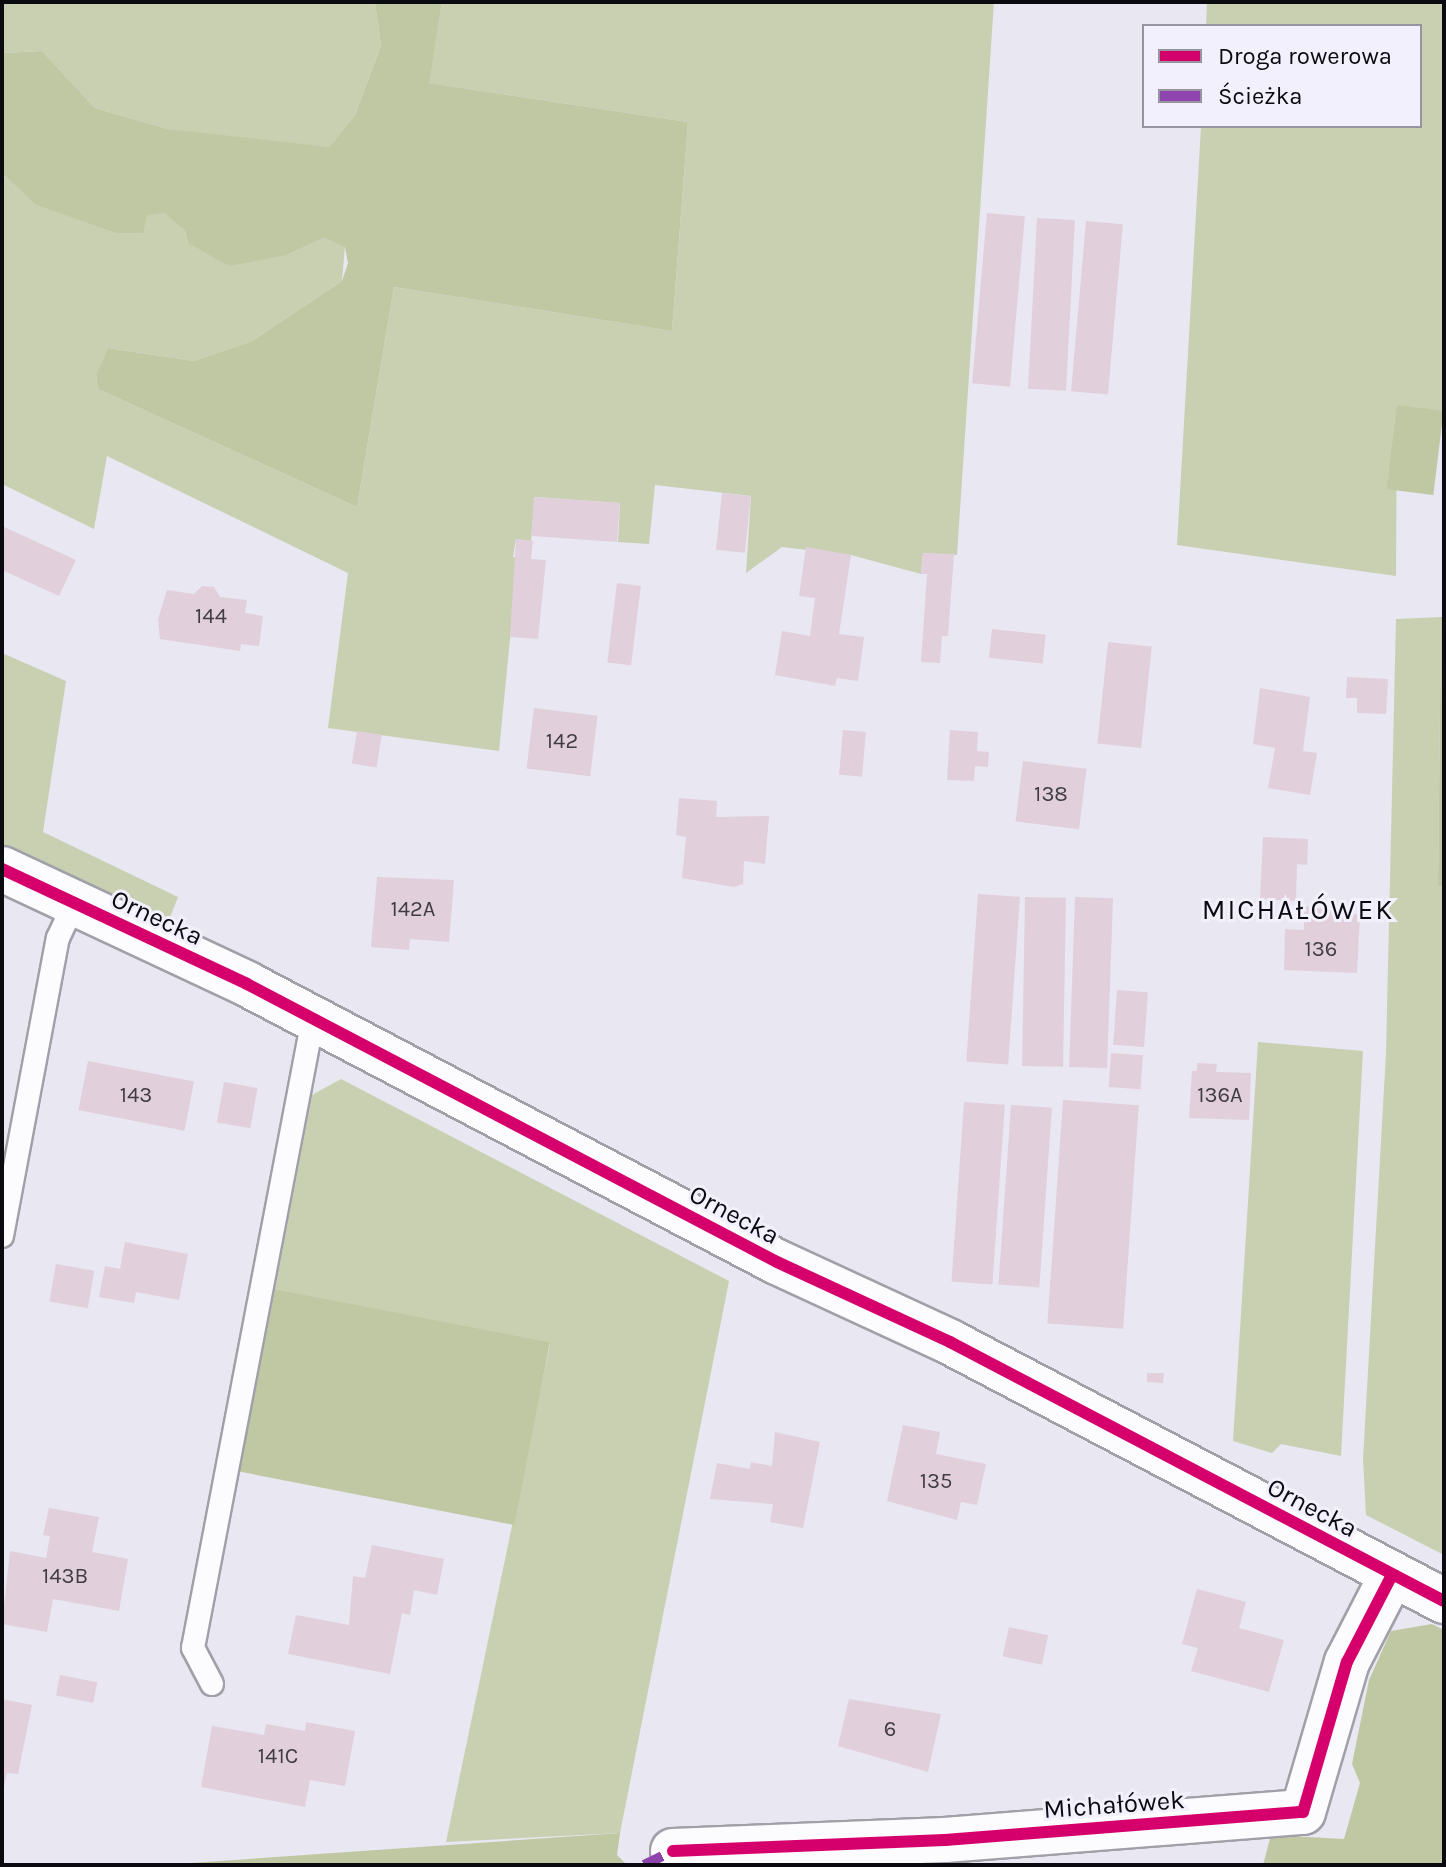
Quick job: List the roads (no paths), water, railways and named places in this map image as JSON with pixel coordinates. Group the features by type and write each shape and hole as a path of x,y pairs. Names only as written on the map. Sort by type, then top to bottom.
{"street":[{"name":"Ornecka","path":"2,869 313,1019 777,1262 950,1342 1444,1601"},
{"name":"Michałówek","path":"673,1851 945,1840 1303,1812 1344,1671 1392,1575"}],"lane":[{"path":"2,1236 58,938 74,903"},
{"path":"212,1684 193,1648 313,1019"}],"district":[{"name":"MICHAŁÓWEK","path":"1298,910"}]}
